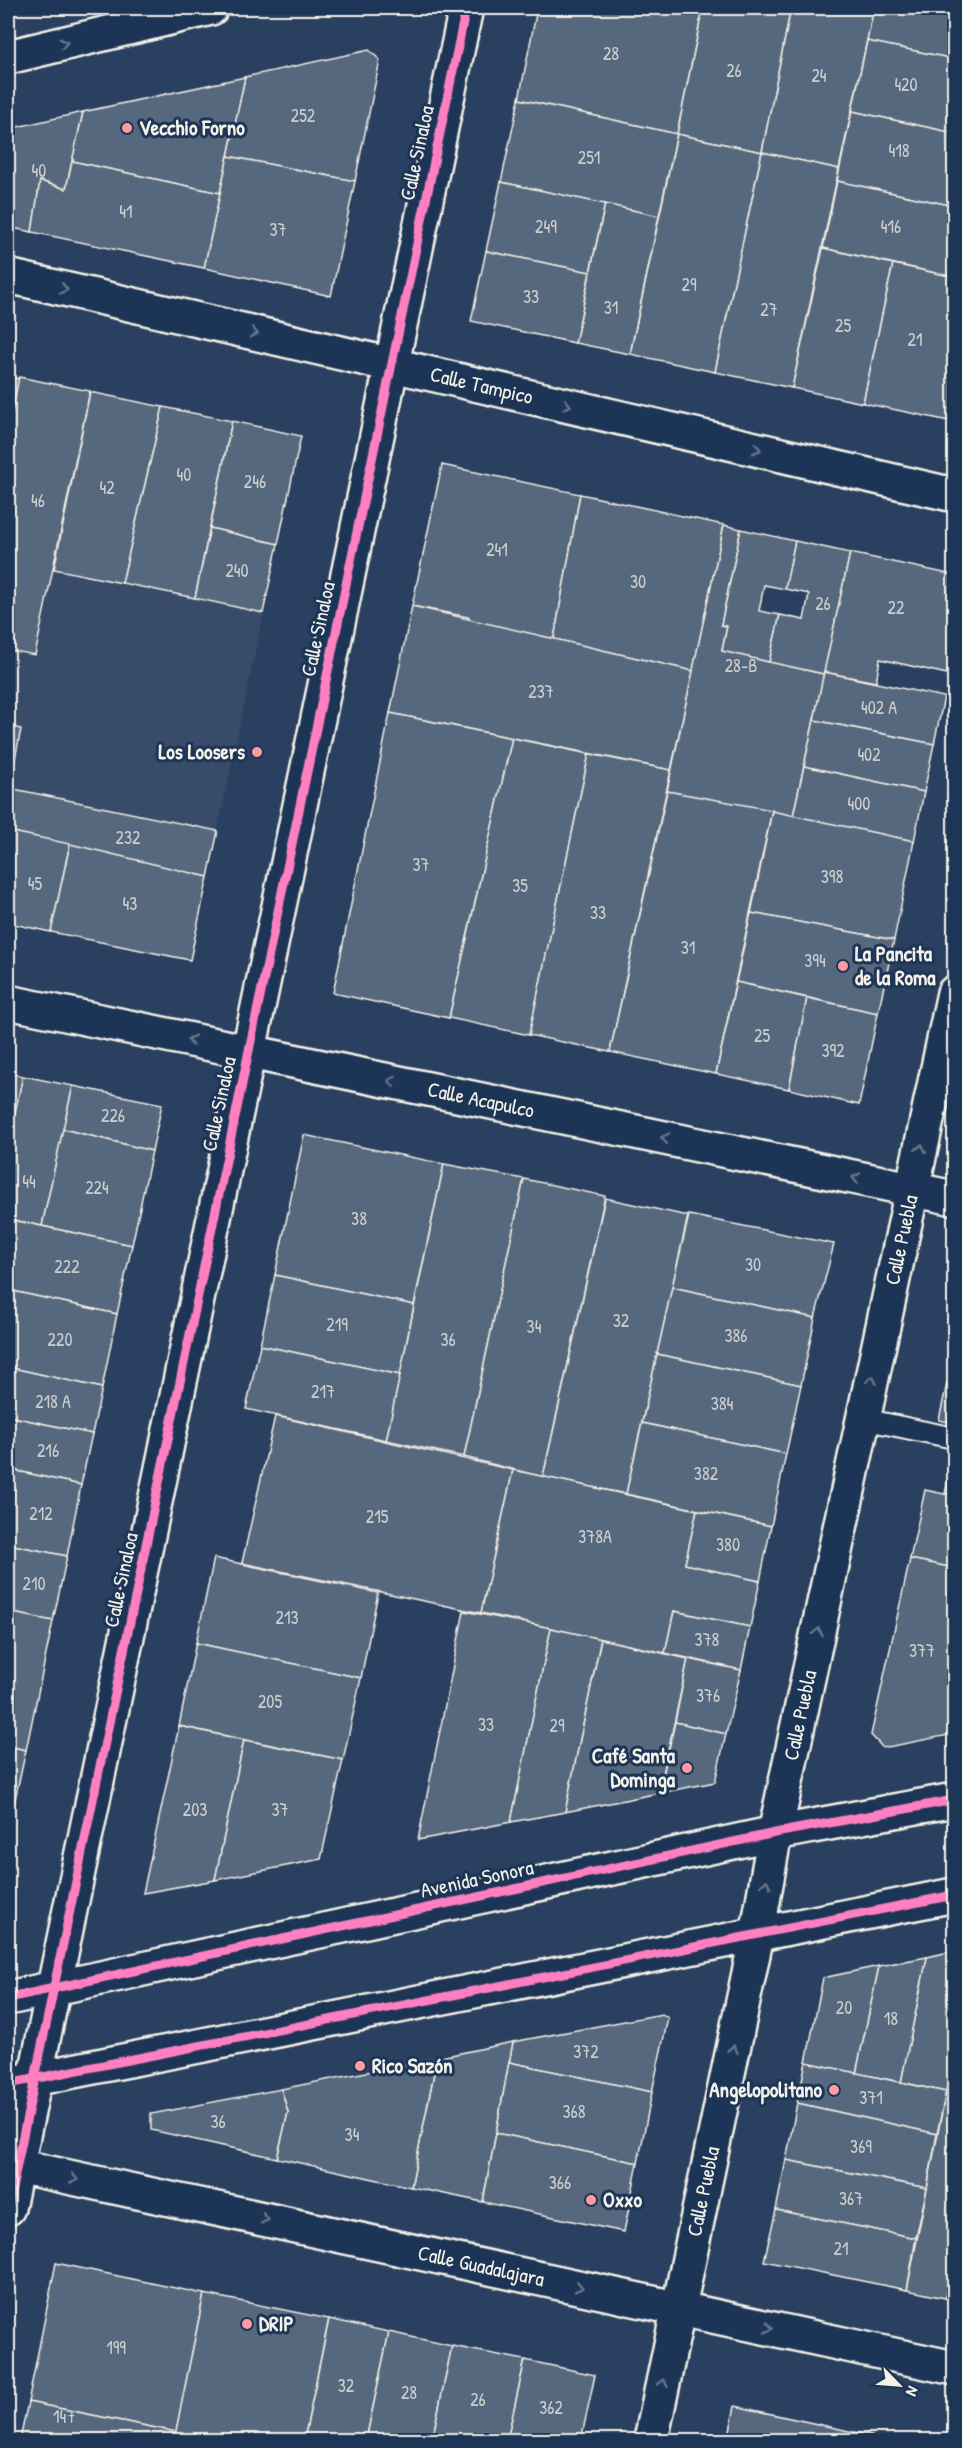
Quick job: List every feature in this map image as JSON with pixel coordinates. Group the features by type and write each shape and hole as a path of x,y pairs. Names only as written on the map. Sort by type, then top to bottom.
{"street":[{"path":"8,57 212,8"},
{"name":"Calle Sinaloa","path":"8,2208 22,2081 54,1989 466,8"},
{"name":"Calle Tampico","path":"8,276 954,495"},
{"name":"Calle Puebla","path":"651,2440 757,1935 775,1833 954,993"},
{"name":"Calle Acapulco","path":"8,1002 954,1198"},
{"name":"Avenida Sonora","path":"8,1998 775,1833 954,1800"},
{"path":"22,2081 954,1895"},
{"name":"Calle Guadalajara","path":"12,2165 954,2368"}],"lane":[{"path":"863,1419 954,1438"}],"shaded area":[{"path":"8,375 301,436 190,960 8,923"}],"building":[{"path":"703,8 677,134 519,99 537,9"},
{"path":"703,8 791,8 762,152 677,134"},
{"path":"791,8 874,8 839,169 762,152"},
{"path":"874,8 954,8 954,59 867,41"},
{"path":"867,41 954,59 954,133 852,111"},
{"path":"369,50 380,60 355,181 228,156 245,77"},
{"path":"245,77 220,193 72,161 83,112"},
{"path":"519,99 677,134 659,216 501,182"},
{"path":"852,111 954,133 954,206 837,181"},
{"path":"83,112 66,189 40,181 32,232 8,227 8,129"},
{"path":"677,134 762,152 715,372 630,354"},
{"path":"762,152 839,169 792,388 715,372"},
{"path":"228,156 355,181 331,296 204,268"},
{"path":"72,161 220,193 204,268 32,232 40,181 66,189"},
{"path":"837,181 954,206 954,277 823,248"},
{"path":"501,182 605,204 590,272 486,251"},
{"path":"605,204 659,216 630,354 575,343"},
{"path":"823,248 893,264 863,403 792,388"},
{"path":"486,251 590,272 575,343 471,321"},
{"path":"893,264 954,277 954,422 863,403"},
{"path":"8,376 19,379 8,433"},
{"path":"19,377 90,391 35,655 8,650 8,433"},
{"path":"90,392 163,407 122,583 54,569"},
{"path":"163,407 232,421 195,598 122,583"},
{"path":"232,421 301,436 278,544 210,528"},
{"path":"442,465 580,494 554,639 473,621 468,617 412,606"},
{"path":"580,494 724,525 693,671 554,639"},
{"path":"724,525 741,529 721,625 727,626 722,651 824,674 793,816 667,791"},
{"path":"210,528 278,544 263,613 195,598"},
{"path":"741,529 795,541 785,589 764,585 759,611 780,615 769,662 722,651 727,626 721,625"},
{"path":"795,541 850,553 824,674 769,662 780,615 804,620 809,594 785,589"},
{"path":"850,553 954,575 954,641 947,674 880,659 876,682 824,672"},
{"path":"412,606 693,671 671,770 390,713"},
{"path":"824,672 944,697 934,744 814,720"},
{"path":"390,713 512,738 449,1018 333,993"},
{"path":"814,720 934,744 924,792 804,766"},
{"path":"8,726 21,729 8,794"},
{"path":"512,738 589,754 529,1035 449,1018"},
{"path":"589,754 671,770 610,1052 529,1035"},
{"path":"804,766 924,792 914,841 793,816"},
{"path":"9,788 218,831 208,877 8,831"},
{"path":"667,791 772,810 716,1074 610,1052"},
{"path":"772,811 914,841 894,940 751,913"},
{"path":"8,831 70,844 51,932 8,923"},
{"path":"70,844 208,877 190,960 51,932"},
{"path":"751,913 894,940 878,1013 736,982"},
{"path":"736,982 807,998 789,1089 716,1074"},
{"path":"807,998 878,1013 859,1105 789,1089"},
{"path":"8,1073 23,1076 8,1145"},
{"path":"23,1076 73,1086 42,1226 8,1219 8,1145"},
{"path":"73,1086 162,1104 152,1151 63,1129"},
{"path":"63,1129 152,1151 132,1245 42,1226"},
{"path":"304,1135 444,1164 414,1305 275,1275"},
{"path":"444,1164 524,1179 464,1457 386,1440"},
{"path":"524,1179 605,1196 543,1477 464,1457"},
{"path":"605,1198 688,1216 626,1494 543,1477"},
{"path":"689,1215 834,1244 815,1318 672,1287"},
{"path":"8,1219 132,1245 117,1314 8,1290"},
{"path":"275,1275 414,1305 400,1375 260,1345"},
{"path":"672,1287 815,1318 801,1385 657,1354"},
{"path":"8,1290 117,1314 102,1388 8,1367"},
{"path":"260,1345 400,1375 386,1440 246,1409"},
{"path":"954,1351 954,1423 939,1420"},
{"path":"657,1354 801,1385 786,1454 642,1423"},
{"path":"8,1367 102,1388 92,1434 8,1416"},
{"path":"8,1416 92,1434 81,1485 8,1469"},
{"path":"275,1416 513,1470 481,1613 242,1563"},
{"path":"642,1423 786,1454 771,1526 626,1494"},
{"path":"954,1450 954,1496 945,1494"},
{"path":"8,1469 81,1485 67,1556 8,1544"},
{"path":"513,1470 697,1510 685,1564 760,1581 750,1627 674,1611 665,1653 481,1613"},
{"path":"925,1490 954,1496 954,1568 910,1559"},
{"path":"697,1510 771,1526 760,1581 685,1564"},
{"path":"8,1544 67,1556 53,1621 8,1612"},
{"path":"214,1558 378,1593 361,1678 196,1643"},
{"path":"910,1559 954,1568 954,1734 883,1748 871,1735"},
{"path":"464,1611 551,1628 511,1822 418,1840"},
{"path":"674,1611 750,1627 741,1670 665,1653"},
{"path":"8,1612 53,1621 26,1750 8,1746"},
{"path":"551,1628 601,1639 565,1812 511,1822"},
{"path":"601,1639 688,1659 659,1793 565,1812"},
{"path":"196,1643 361,1678 343,1760 179,1726"},
{"path":"688,1659 741,1670 726,1734 675,1722"},
{"path":"675,1722 726,1734 715,1782 659,1793"},
{"path":"179,1726 244,1740 215,1880 143,1893"},
{"path":"244,1740 343,1760 321,1859 215,1880"},
{"path":"8,1746 26,1750 14,1804 8,1803"},
{"path":"8,1803 14,1804 8,1838"},
{"path":"954,1951 954,2052 946,2092 901,2082 927,1957"},
{"path":"927,1957 901,2082 856,2073 879,1966"},
{"path":"879,1966 856,2073 806,2062 823,1978"},
{"path":"662,2014 668,2018 652,2092 509,2062 513,2042"},
{"path":"513,2042 483,2202 411,2187 437,2058"},
{"path":"954,2052 954,2095 946,2092"},
{"path":"437,2058 411,2187 277,2158 288,2112 281,2089"},
{"path":"509,2062 652,2092 638,2163 496,2133"},
{"path":"806,2062 946,2092 937,2134 797,2103"},
{"path":"281,2089 288,2112 277,2158 151,2130 151,2114"},
{"path":"946,2092 954,2095 954,2255 945,2298 907,2290"},
{"path":"797,2103 937,2134 927,2188 786,2160"},
{"path":"496,2133 638,2163 624,2232 483,2202"},
{"path":"786,2160 927,2188 916,2238 776,2210"},
{"path":"776,2210 916,2238 907,2290 764,2261"},
{"path":"954,2255 954,2300 945,2298"},
{"path":"56,2263 204,2294 176,2432 28,2402"},
{"path":"204,2294 329,2319 304,2440 174,2440"},
{"path":"329,2319 389,2332 366,2440 304,2440"},
{"path":"389,2332 452,2346 432,2440 366,2440"},
{"path":"452,2346 525,2360 507,2440 432,2440"},
{"path":"525,2360 595,2375 581,2440 507,2440"},
{"path":"28,2402 176,2432 174,2440 20,2440"},
{"path":"735,2406 872,2436 871,2440 728,2440"}],"cycle path":[{"path":"8,2208 466,8"},
{"path":"8,1998 775,1833 954,1800"},
{"path":"8,2084 954,1895"}],"place":[{"name":"Vecchio Forno","path":"127,128"},
{"name":"Los Loosers","path":"257,752"},
{"name":"La Pancita de la Roma","path":"843,966"},
{"name":"Café Santa Dominga","path":"687,1768"},
{"name":"Rico Sazón","path":"360,2066"},
{"name":"Angelopolitano","path":"834,2090"},
{"name":"Oxxo","path":"591,2200"},
{"name":"DRIP","path":"247,2324"}]}
